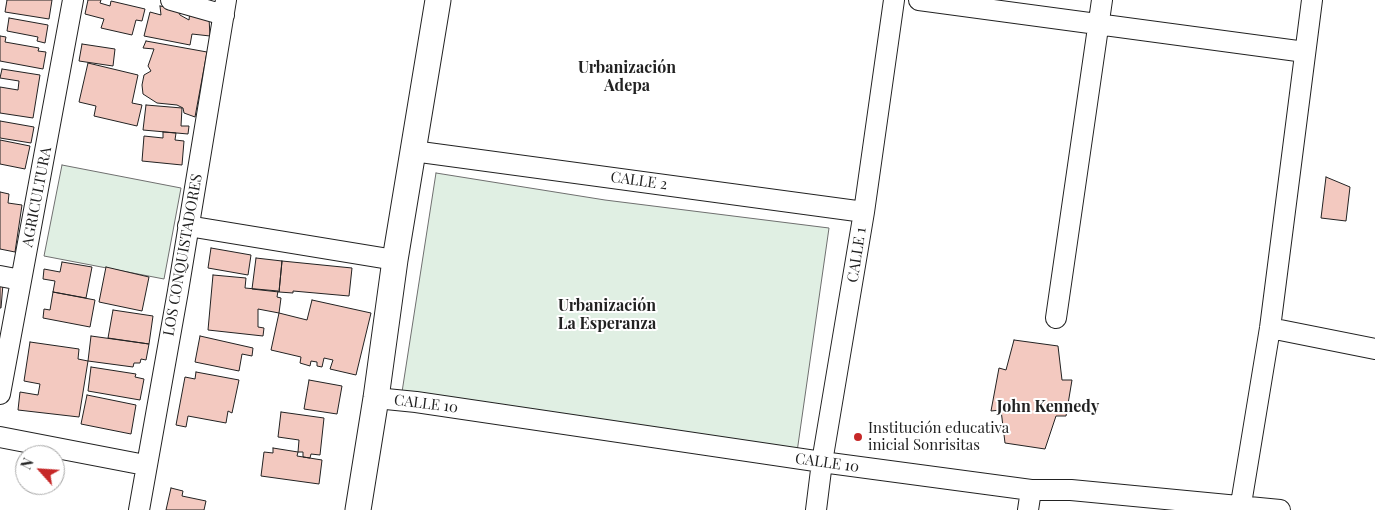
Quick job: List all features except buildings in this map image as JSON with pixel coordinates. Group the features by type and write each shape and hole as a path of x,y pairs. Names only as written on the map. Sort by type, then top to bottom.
{"street":[{"name":"AGRICULTURA","path":"0,394 73,0"},
{"path":"171,0 225,7"},
{"path":"358,510 395,260 438,0"},
{"name":"CALLE 1","path":"816,510 822,462 864,212 894,0"},
{"path":"918,0 1305,52"},
{"path":"1056,318 1102,0"},
{"path":"1240,508 1270,328 1312,0"},
{"name":"LOS CONQUISTADORES","path":"139,510 145,465 178,291 225,7"},
{"name":"CALLE 2","path":"413,151 864,212"},
{"path":"188,226 395,260"},
{"path":"0,276 21,280"},
{"path":"1270,328 1375,350"},
{"name":"CALLE 10","path":"376,398 416,402 822,462 1032,490 1071,490 1240,508 1280,510"},
{"path":"0,436 145,465"},
{"path":"1028,510 1032,490"}],"green space":[{"path":"62,165 181,188 164,279 44,256"},
{"path":"436,173 605,200 829,228 797,452 402,392"}],"place":[{"name":"Institución educativa inicial Sonrisitas","path":"858,437"}],"district":[{"name":"Urbanización Adepa","path":"627,77"},
{"name":"Urbanización La Esperanza","path":"607,315"},
{"name":"John Kennedy","path":"1048,407"}]}
